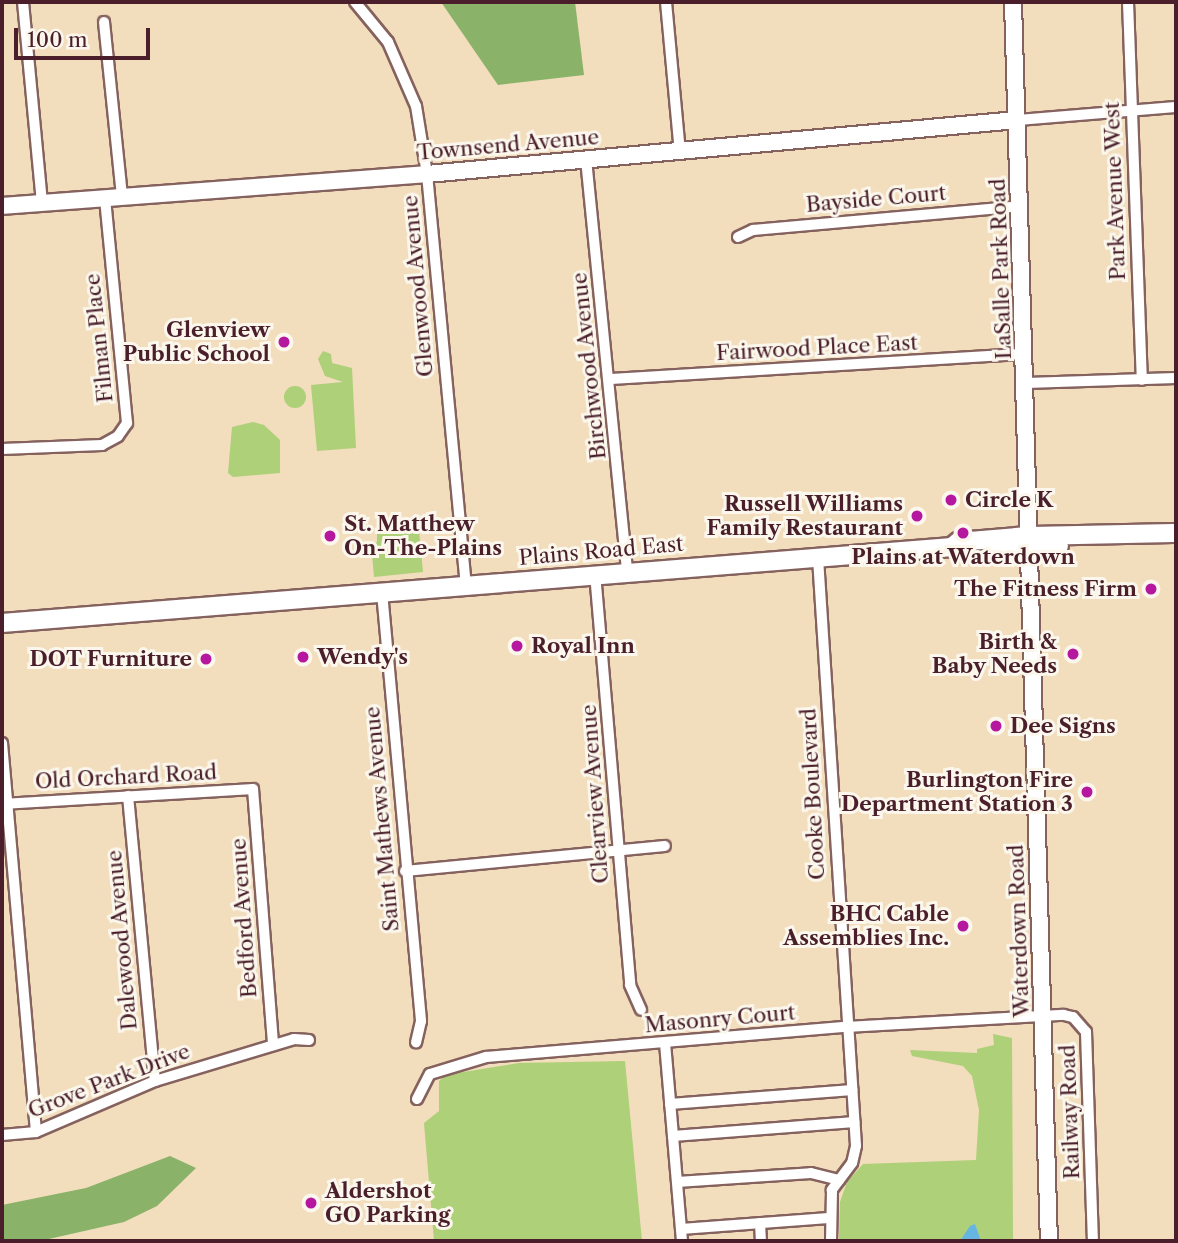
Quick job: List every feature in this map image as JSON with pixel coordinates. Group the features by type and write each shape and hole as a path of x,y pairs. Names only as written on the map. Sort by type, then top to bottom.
{"main road":[{"name":"LaSalle Park Road","path":"1013,2 1026,383 1028,542"},
{"name":"Townsend Avenue","path":"2,206 427,174 1017,120"},
{"name":"Plains Road East","path":"2,623 627,570 952,547 958,542 1028,542 1098,531 1109,537 1176,533"},
{"name":"Waterdown Road","path":"1028,542 1049,1241"}],"street":[{"path":"23,2 43,202"},
{"name":"Glenwood Avenue","path":"355,2 388,42 410,87 427,174 466,585"},
{"path":"666,2 680,152"},
{"name":"Park Avenue West","path":"1128,2 1142,380"},
{"path":"104,22 122,197"},
{"path":"1017,120 1176,107"},
{"name":"Birchwood Avenue","path":"586,159 611,379 627,570"},
{"name":"Filman Place","path":"2,449 102,445 118,436 127,423 105,198"},
{"name":"Bayside Court","path":"738,237 753,230 1020,206"},
{"name":"Fairwood Place East","path":"611,379 1025,354"},
{"path":"1026,383 1176,378"},
{"name":"Cooke Boulevard","path":"818,558 854,1122 852,1163 832,1190 829,1218 831,1241"},
{"name":"Clearview Avenue","path":"595,573 606,662 618,852 630,985 641,1010"},
{"name":"Saint Mathews Avenue","path":"382,592 405,871 421,1021 416,1042"},
{"path":"2,743 5,803 36,1132"},
{"name":"Old Orchard Road","path":"5,803 253,789"},
{"name":"Bedford Avenue","path":"253,789 273,1045"},
{"name":"Dalewood Avenue","path":"128,796 155,1081"},
{"path":"405,871 665,846"},
{"name":"Masonry Court","path":"417,1099 430,1074 486,1057 846,1027 1044,1015"},
{"name":"Railway Road","path":"1044,1015 1073,1017 1086,1032 1093,1241"},
{"name":"Grove Park Drive","path":"2,1135 36,1132 155,1081 273,1045 309,1040"},
{"path":"664,1044 682,1235 760,1223 829,1218"},
{"path":"670,1104 852,1090"},
{"path":"673,1136 854,1122"},
{"path":"677,1182 811,1173 839,1180"},
{"path":"760,1223 761,1241"}],"green space":[{"path":"441,2 575,2 584,75 498,85"},
{"path":"323,351 331,354 332,363 352,368 356,448 317,451 311,385 343,382 325,376 318,359"},
{"path":"295,386 303,389 306,397 303,405 295,408 287,405 284,397 287,389"},
{"path":"253,422 264,425 280,440 280,473 233,477 228,473 232,427"},
{"path":"419,530 423,572 374,577 371,543 377,542 377,534"},
{"path":"993,1034 1012,1038 1013,1241 839,1241 840,1202 847,1182 863,1164 976,1160 979,1110 972,1076 963,1066 912,1056 910,1050 977,1053 977,1049 994,1045"},
{"path":"625,1061 642,1241 434,1241 424,1123 439,1111 439,1081 445,1075 519,1063"},
{"path":"170,1156 196,1168 157,1206 124,1222 40,1241 2,1241 2,1205 86,1188"}],"water":[{"path":"975,1224 981,1241 960,1241 970,1226"}],"place":[{"name":"Glenview Public School","path":"284,342"},
{"name":"Circle K","path":"951,500"},
{"name":"Russell Williams Family Restaurant","path":"917,516"},
{"name":"Plains at Waterdown","path":"963,533"},
{"name":"St. Matthew On-The-Plains","path":"330,536"},
{"name":"The Fitness Firm","path":"1151,589"},
{"name":"Royal Inn","path":"517,646"},
{"name":"Birth & Baby Needs","path":"1073,654"},
{"name":"Wendy's","path":"303,657"},
{"name":"DOT Furniture","path":"206,659"},
{"name":"Dee Signs","path":"996,726"},
{"name":"Burlington Fire Department Station 3","path":"1087,792"},
{"name":"BHC Cable Assemblies Inc.","path":"963,926"},
{"name":"Aldershot GO Parking","path":"311,1203"}]}
